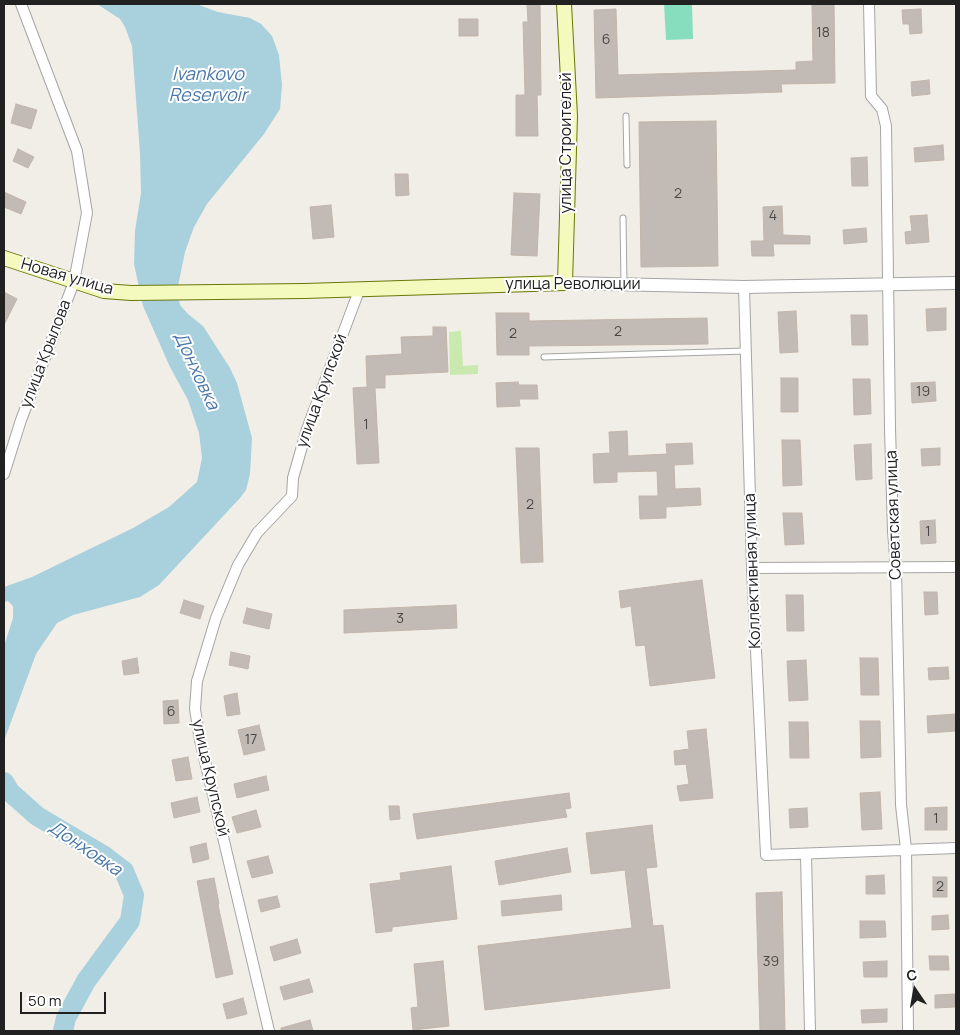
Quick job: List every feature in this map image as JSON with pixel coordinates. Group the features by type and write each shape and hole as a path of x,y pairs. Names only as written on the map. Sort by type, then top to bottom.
{"main road":[{"name":"улица Строителей","path":"564,4 570,116 565,283"},
{"name":"Новая улица","path":"4,258 104,291 190,293"},
{"name":"улица Революции","path":"190,293 565,283"}],"street":[{"name":"улица Крылова","path":"4,474 21,420 74,282 87,213 77,151 21,4"},
{"name":"Советская улица","path":"869,4 871,96 882,109 886,126 893,531 896,568 901,805 906,849 908,1031"},
{"name":"улица Революции","path":"565,283 744,287 956,283"},
{"name":"Коллективная улица","path":"744,287 752,568 766,856 806,854"},
{"name":"улица Крупской","path":"269,1031 200,740 195,709 197,681 216,618 238,565 257,532 292,496 293,478 307,429 360,288"},
{"path":"752,568 956,566"},
{"path":"810,1031 806,854 956,848"}],"lane":[{"path":"626,116 627,165"},
{"path":"624,218 624,284"},
{"path":"544,357 746,352"}],"green space":[{"path":"664,4 692,4 693,39 666,40"},
{"path":"461,331 463,366 478,365 478,374 450,375 449,332"}],"water":[{"name":"Ivankovo Reservoir","path":"97,4 196,4 218,12 250,18 261,24 272,36 279,55 282,85 280,109 264,134 207,204 194,227 185,252 177,291 180,305 203,326 230,368 237,383 252,438 250,474 246,490 240,498 159,585 140,597 73,615 57,623 36,654 4,741 4,646 13,618 13,606 8,601 4,602 4,587 32,577 133,528 169,507 197,482 202,458 199,433 188,400 170,367 143,306 134,264 135,231 141,193 132,46 120,19"}],"building":[{"path":"527,4 540,4 541,95 537,95 538,136 516,136 516,95 525,95 523,22 528,22"},
{"path":"812,4 834,4 835,83 781,84 782,92 596,98 594,10 616,9 618,75 796,70 796,62 813,61"},
{"path":"921,9 922,33 910,34 909,24 903,24 902,10"},
{"path":"459,19 478,19 478,36 459,36"},
{"path":"929,80 930,94 912,96 911,82"},
{"path":"16,104 37,110 31,129 11,123"},
{"path":"716,121 718,266 641,267 639,122"},
{"path":"943,145 944,160 915,162 914,148"},
{"path":"18,149 34,157 28,168 13,161"},
{"path":"867,157 868,186 852,186 851,158"},
{"path":"395,174 408,174 409,195 396,196"},
{"path":"4,192 26,202 21,214 4,207"},
{"path":"514,193 540,194 537,256 511,255"},
{"path":"331,205 334,237 313,239 310,207"},
{"path":"782,206 783,235 810,236 810,244 773,244 774,256 752,256 751,241 764,241 763,207"},
{"path":"927,215 929,242 906,244 905,232 912,231 910,216"},
{"path":"866,228 867,242 844,244 843,230"},
{"path":"4,292 17,299 4,325"},
{"path":"946,308 946,330 927,331 926,309"},
{"path":"796,311 798,352 780,353 778,312"},
{"path":"496,313 529,313 529,321 707,318 708,344 529,346 529,355 497,355"},
{"path":"851,315 867,315 868,345 852,345"},
{"path":"433,327 446,327 448,372 385,375 385,388 375,388 379,463 357,464 353,388 367,387 366,356 402,354 401,337 433,336"},
{"path":"781,378 798,378 798,412 781,412"},
{"path":"853,379 870,379 871,414 854,415"},
{"path":"518,382 519,385 537,385 538,399 519,399 520,406 497,407 496,383"},
{"path":"935,382 936,401 912,403 911,383"},
{"path":"627,431 628,456 667,454 666,444 692,443 693,464 674,465 675,489 700,488 701,505 666,507 666,518 640,519 639,496 658,496 657,471 617,472 617,482 594,483 593,454 610,453 609,432"},
{"path":"782,440 800,440 802,485 783,486"},
{"path":"871,444 872,479 856,480 854,445"},
{"path":"516,448 539,448 543,562 521,563"},
{"path":"940,448 940,465 922,466 921,449"},
{"path":"783,513 802,513 804,544 785,545"},
{"path":"935,520 936,543 921,544 920,521"},
{"path":"702,580 715,678 650,686 645,645 636,646 631,606 621,608 619,591"},
{"path":"924,592 937,592 938,614 925,615"},
{"path":"786,595 803,595 804,631 787,631"},
{"path":"184,600 204,606 200,619 180,613"},
{"path":"456,605 457,628 344,633 344,610"},
{"path":"247,608 272,614 269,629 243,623"},
{"path":"231,652 250,656 248,669 229,665"},
{"path":"137,658 139,673 124,675 122,661"},
{"path":"860,658 878,658 879,695 861,695"},
{"path":"806,660 808,700 789,701 787,661"},
{"path":"948,667 949,679 929,680 928,668"},
{"path":"237,693 240,714 227,716 224,696"},
{"path":"178,700 179,723 164,724 163,701"},
{"path":"956,714 956,731 928,733 927,716"},
{"path":"860,721 880,721 881,757 861,758"},
{"path":"789,722 808,722 809,758 790,758"},
{"path":"259,725 265,750 244,755 238,730"},
{"path":"706,729 713,798 680,801 677,786 689,784 686,764 675,765 674,751 689,749 687,731"},
{"path":"188,757 192,779 176,781 172,760"},
{"path":"266,776 269,790 237,798 234,784"},
{"path":"880,792 882,829 862,830 860,793"},
{"path":"569,793 571,808 565,809 567,817 417,839 413,814"},
{"path":"197,797 200,812 174,818 171,803"},
{"path":"389,806 399,806 400,819 390,820"},
{"path":"947,807 947,830 925,830 925,808"},
{"path":"807,808 808,827 790,828 789,809"},
{"path":"256,810 261,827 237,833 232,817"},
{"path":"652,825 657,867 646,868 653,926 663,925 670,988 485,1010 478,946 632,928 625,870 591,874 586,833"},
{"path":"206,843 209,859 193,863 190,847"},
{"path":"567,848 571,872 499,885 495,861"},
{"path":"268,856 273,873 252,878 247,861"},
{"path":"451,866 457,919 392,927 392,931 376,933 370,884 401,880 400,873"},
{"path":"884,875 885,894 866,894 866,876"},
{"path":"933,877 947,877 947,897 933,897"},
{"path":"214,878 233,974 216,978 197,881"},
{"path":"782,892 785,1031 760,1031 756,893"},
{"path":"561,895 562,910 502,916 501,901"},
{"path":"277,896 280,907 261,912 258,900"},
{"path":"948,915 949,929 932,930 932,916"},
{"path":"860,921 885,921 886,937 860,938"},
{"path":"297,939 301,953 274,961 270,947"},
{"path":"929,956 948,956 949,970 930,970"},
{"path":"443,961 449,1026 413,1030 411,1008 418,1007 414,964"},
{"path":"887,961 887,977 864,977 863,962"},
{"path":"309,979 313,992 284,1000 280,987"},
{"path":"955,994 955,1007 935,1008 935,995"},
{"path":"243,998 247,1014 227,1019 223,1004"},
{"path":"887,1009 887,1022 862,1023 861,1010"},
{"path":"310,1020 313,1031 281,1031 281,1028"}],"waterway":[{"name":"Донховка","path":"4,782 10,792 37,816 103,855 124,871 134,895 130,921 86,981 66,1018 63,1031"}]}
